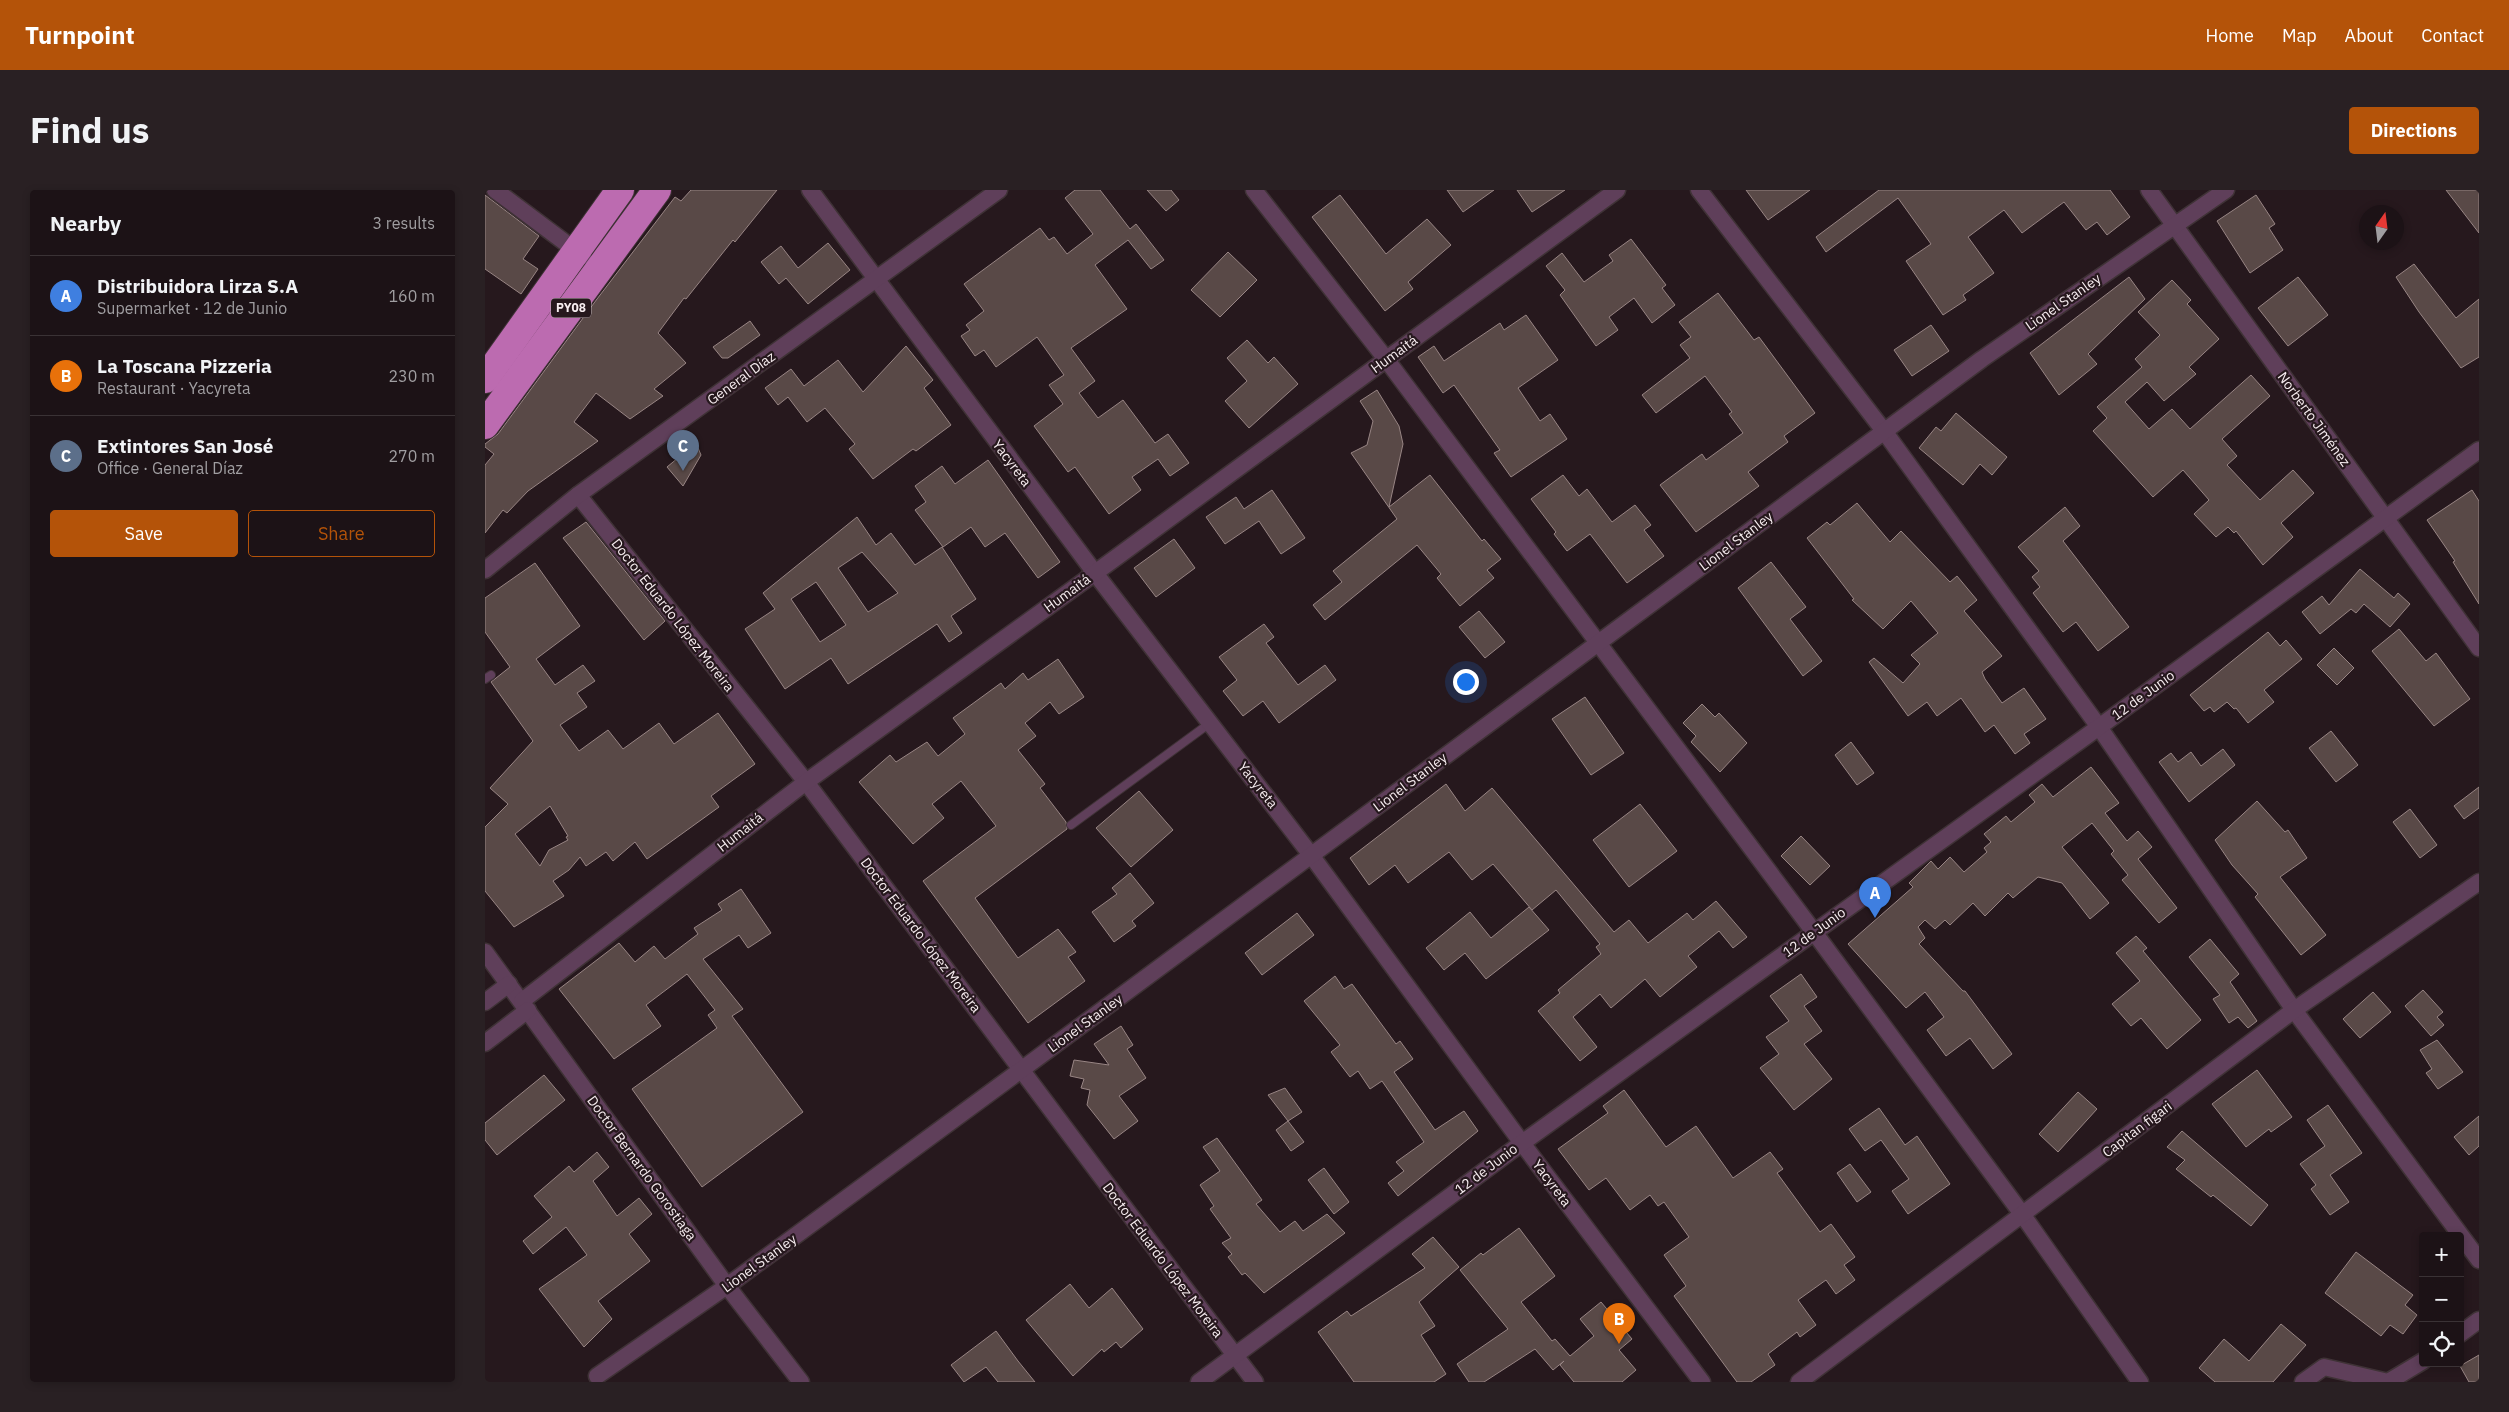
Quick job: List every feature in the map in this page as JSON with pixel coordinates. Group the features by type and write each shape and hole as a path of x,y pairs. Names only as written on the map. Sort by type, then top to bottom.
{"highway":[{"name":"PY08","path":"485,379 620,190"},
{"name":"PY08","path":"485,425 657,190"}],"street":[{"path":"495,190 601,267"},
{"name":"Yacyreta","path":"810,190 875,280 1095,573 1311,855 1522,1143 1702,1382"},
{"name":"General Díaz","path":"485,570 579,495 999,190"},
{"path":"1254,190 1386,359 1597,644 1814,932 2022,1214 2140,1382"},
{"name":"Humaitá","path":"485,1043 525,1006 806,782 1095,573 1617,190"},
{"path":"1699,190 1884,431 2099,727 2295,1010 2479,1260"},
{"name":"Norberto Jiménez","path":"2149,190 2479,648"},
{"name":"Lionel Stanley","path":"597,1376 727,1286 1021,1070 1982,358 2226,190"},
{"name":"12 de Junio","path":"1199,1382 1522,1143 2479,450"},
{"name":"Doctor Eduardo López Moreira","path":"579,495 806,782 1255,1382"},
{"name":"Capitan figari","path":"1799,1382 2295,1010 2479,882"},
{"name":"Doctor Bernardo Gorostiaga","path":"485,952 727,1286 801,1382"},
{"path":"485,1002 509,984"},
{"path":"2464,1331 2479,1320"},
{"path":"2303,1382 2323,1367 2388,1382 2419,1363"}],"lane":[{"path":"1071,825 1210,723"}],"building":[{"path":"691,190 777,190 735,242 733,240 686,299 684,298 658,333 686,363 654,389 663,396 630,419 596,393 574,422 598,441 528,491 507,513 503,510 485,533 485,465 494,454 485,447 485,444 498,434 675,197 681,201"},
{"path":"1075,190 1100,190 1130,229 1136,224 1164,260 1151,269 1128,240 1095,265 1127,309 1071,348 1095,381 1079,393 1098,418 1123,400 1155,443 1168,434 1189,463 1170,476 1158,459 1132,477 1141,490 1109,514 1075,467 1068,472 1034,426 1063,404 1049,385 1064,375 1037,337 996,367 984,350 975,356 961,336 970,330 966,325 984,311 964,284 1040,228 1049,240 1054,237 1067,254 1093,234 1065,198"},
{"path":"1147,190 1171,190 1179,200 1166,211"},
{"path":"1447,190 1494,190 1463,212"},
{"path":"1517,190 1565,190 1532,212"},
{"path":"1746,190 1810,190 1768,220"},
{"path":"1879,190 2110,190 2130,217 2107,235 2097,222 2086,230 2064,202 2022,233 2004,210 1968,237 1994,273 1963,295 1966,300 1943,315 1906,261 1931,244 1898,198 1826,252 1816,237"},
{"path":"2446,190 2479,190 2479,233"},
{"path":"485,195 539,236 523,259 538,269 521,294 485,269"},
{"path":"1340,195 1386,254 1427,219 1451,245 1408,282 1413,289 1385,311 1312,217"},
{"path":"2256,195 2275,224 2269,228 2283,250 2250,273 2217,221"},
{"path":"1631,239 1666,285 1662,288 1675,305 1652,323 1634,298 1609,317 1618,330 1596,346 1560,295 1565,290 1546,266 1562,253 1584,282 1613,261 1609,255"},
{"path":"828,243 850,270 808,304 786,278 779,284 761,262 781,246 798,268"},
{"path":"1228,252 1257,280 1220,317 1191,290"},
{"path":"2414,264 2456,318 2479,299 2479,357 2461,368 2419,312 2396,277"},
{"path":"2129,277 2145,299 2088,354 2097,364 2059,395 2030,353"},
{"path":"2298,277 2328,315 2288,346 2258,308"},
{"path":"2172,280 2191,300 2187,304 2219,339 2189,367 2196,374 2164,401 2147,382 2125,402 2149,429 2172,409 2190,429 2251,375 2270,396 2222,439 2237,456 2227,465 2260,500 2293,470 2314,493 2281,523 2293,537 2263,565 2236,531 2234,533 2228,527 2216,537 2194,514 2209,500 2183,470 2153,497 2093,431 2107,418 2097,407 2142,367 2135,359 2160,335 2138,312"},
{"path":"1718,293 1754,340 1759,337 1815,413 1784,436 1788,442 1748,472 1759,486 1696,532 1660,485 1702,454 1706,460 1743,433 1729,414 1732,412 1705,376 1656,413 1642,395 1690,358 1680,345 1691,337 1679,322"},
{"path":"1526,315 1558,360 1518,388 1540,421 1550,414 1567,439 1511,477 1494,453 1500,450 1454,385 1443,393 1418,357 1434,346 1444,361 1500,323 1504,330"},
{"path":"750,321 760,335 728,358 722,358 713,347"},
{"path":"1931,325 1949,351 1912,376 1894,350"},
{"path":"1247,340 1268,363 1274,357 1298,384 1249,428 1225,401 1247,381 1227,358"},
{"path":"906,346 933,380 924,388 951,425 916,451 913,449 873,479 849,449 855,444 825,408 807,422 788,397 778,405 765,388 791,369 804,386 838,360 863,392"},
{"path":"1377,390 1399,426 1403,444 1389,507 1430,475 1482,541 1484,539 1501,559 1487,570 1494,578 1460,606 1437,578 1441,574 1417,545 1325,620 1313,605 1342,582 1333,571 1397,519 1351,453 1367,445 1373,421 1360,401"},
{"path":"1956,413 2007,457 1992,475 1980,464 1963,485 1919,448 1936,427 1941,431"},
{"path":"696,443 701,455 683,486 667,467"},
{"path":"988,460 1060,562 1038,578 1005,533 985,547 971,527 943,547 915,510 926,502 915,486 942,466 955,484"},
{"path":"1563,475 1579,496 1587,489 1612,522 1635,505 1651,525 1644,530 1664,556 1627,583 1590,534 1567,551 1554,534 1556,532 1531,499"},
{"path":"1272,490 1305,538 1281,554 1259,521 1225,544 1206,517 1236,497 1244,509"},
{"path":"2472,490 2479,501 2479,604 2453,562 2455,561 2427,520"},
{"path":"1857,503 1890,542 1901,531 1950,582 1957,576 1977,600 1964,611 2002,656 1982,672 1985,679 2002,703 2024,688 2046,719 2024,734 2030,743 2015,754 1994,725 1985,732 1961,698 1937,716 1927,702 1908,716 1869,662 1874,658 1903,683 1920,664 1911,655 1938,633 1911,601 1883,629 1852,600 1854,599 1807,538 1827,522 1830,525"},
{"path":"2065,507 2080,526 2063,541 2129,627 2098,651 2076,622 2063,632 2033,593 2040,587 2032,577 2039,571 2018,547"},
{"path":"857,517 876,545 891,533 915,565 942,547 976,599 951,616 962,633 949,642 937,624 848,684 831,658 785,689 745,629 775,609 763,593","holes":["862,552 898,593 868,612 838,568","816,582 846,625 820,642 791,599"]},
{"path":"586,522 665,621 644,640 563,538"},
{"path":"1174,539 1195,568 1156,597 1134,568"},
{"path":"1771,562 1806,607 1790,619 1822,661 1803,676 1738,588"},
{"path":"535,563 580,626 536,659 555,685 583,665 595,681 577,693 587,707 560,725 579,751 608,730 623,749 659,723 674,744 718,713 755,764 711,796 719,807 647,859 635,842 613,861 606,852 586,866 580,857 569,870 553,881 564,896 514,927 485,891 485,827 508,804 490,788 533,741 491,682 510,667 485,632 485,598","holes":["550,806 568,836 566,837 568,840 549,850 540,866 515,834"]},
{"path":"2360,569 2394,598 2398,593 2410,604 2390,627 2364,604 2356,613 2351,609 2320,634 2302,612 2322,596 2329,605"},
{"path":"1479,611 1505,642 1485,658 1459,627"},
{"path":"1264,624 1274,637 1266,643 1298,685 1325,665 1336,680 1279,723 1263,701 1243,716 1223,691 1237,680 1219,657"},
{"path":"2399,629 2426,661 2436,653 2470,699 2434,726 2372,651"},
{"path":"2268,632 2280,646 2286,640 2302,659 2264,690 2274,702 2248,723 2236,708 2234,709 2227,702 2214,712 2210,707 2204,711 2190,695"},
{"path":"2334,648 2354,668 2337,685 2317,665"},
{"path":"1058,659 1084,697 1059,714 1050,702 1025,723 1036,736 1018,750 1045,784 1040,788 1066,822 1067,829 975,898 1018,958 1058,929 1076,952 1068,957 1085,981 1028,1023 923,881 996,826 961,781 932,804 944,818 913,844 859,782 890,755 896,762 927,742 938,756 965,734 953,718 1001,683 1005,689 1023,673 1028,680"},
{"path":"1585,697 1624,753 1591,775 1552,719"},
{"path":"1702,704 1715,717 1719,713 1747,743 1720,772 1691,742 1696,736 1683,723"},
{"path":"2331,731 2358,765 2336,782 2309,748"},
{"path":"1851,742 1874,773 1857,785 1835,755"},
{"path":"2223,749 2235,765 2189,802 2159,762 2171,753 2178,762 2191,752 2201,766"},
{"path":"2091,767 2119,803 2105,813 2127,841 2138,831 2152,847 2138,859 2177,908 2159,923 2122,880 2128,875 2111,854 2114,851 2092,823 2062,847 2109,903 2090,919 2062,883 2038,877 2013,898 2008,893 1985,916 1973,903 1950,925 1945,920 1935,929 1925,920 1918,927 1925,938 1919,944 1965,991 2012,1054 1993,1069 1970,1038 1946,1056 1927,1030 1944,1017 1925,992 1906,1008 1848,944 1913,887 1909,883 1931,861 1938,869 1950,857 1964,872 1987,852 1984,848 1991,842 1984,834 2006,816 2011,822 2035,802 2029,795 2042,784 2053,797"},
{"path":"1446,784 1465,811 1492,788 1614,932 1629,920 1648,943 1687,913 1693,920 1716,901 1747,937 1733,948 1719,931 1688,956 1697,967 1660,997 1645,979 1611,1008 1600,994 1573,1017 1597,1047 1580,1061 1538,1011 1560,993 1558,990 1601,954 1596,947 1600,944 1556,890 1532,910 1493,864 1472,880 1449,852 1408,883 1395,865 1369,885 1350,858"},
{"path":"2479,787 2479,808 2464,819 2454,806"},
{"path":"1139,791 1173,830 1131,867 1096,828"},
{"path":"2257,801 2285,832 2288,830 2307,858 2280,877 2326,935 2301,955 2255,897 2258,894 2232,865 2215,840"},
{"path":"1640,804 1677,851 1629,887 1593,840"},
{"path":"2410,809 2437,845 2420,858 2393,822"},
{"path":"1801,836 1830,866 1810,885 1781,856"},
{"path":"1130,873 1154,903 1132,921 1136,926 1114,942 1092,912 1117,894 1112,888"},
{"path":"741,889 771,933 748,948 739,935 703,959 743,1009 732,1016 803,1112 702,1187 632,1089 717,1028 708,1015 715,1010 687,974 646,1005 661,1026 614,1059 559,989 619,943 635,962 654,946 665,959 698,934 694,928 722,910 718,904"},
{"path":"1529,907 1549,930 1486,979 1465,953 1444,970 1426,948 1470,912 1491,938"},
{"path":"1297,913 1314,935 1262,975 1245,953"},
{"path":"2136,936 2147,948 2143,951 2201,1020 2167,1049 2141,1018 2131,1026 2112,1004 2140,981 2116,953"},
{"path":"2210,939 2239,974 2230,982 2257,1021 2248,1028 2238,1017 2229,1023 2213,999 2220,995 2189,957"},
{"path":"1801,974 1817,997 1804,1006 1822,1031 1804,1044 1832,1079 1794,1110 1760,1068 1779,1054 1766,1037 1789,1021 1770,996"},
{"path":"1335,976 1344,989 1352,984 1396,1044 1400,1041 1413,1059 1394,1072 1435,1130 1464,1111 1478,1131 1398,1196 1388,1183 1404,1171 1396,1162 1424,1142 1382,1081 1370,1089 1358,1071 1350,1077 1331,1052 1340,1045 1304,1001"},
{"path":"2423,990 2443,1012 2437,1017 2444,1025 2431,1036 2405,1006"},
{"path":"2373,992 2391,1012 2360,1038 2343,1019"},
{"path":"1121,1026 1133,1045 1127,1049 1146,1078 1119,1096 1138,1121 1114,1139 1087,1105 1090,1090 1081,1088 1084,1079 1070,1076 1074,1060 1109,1065 1094,1044"},
{"path":"2437,1040 2463,1072 2438,1089 2426,1073 2432,1069 2420,1050"},
{"path":"2257,1070 2292,1117 2271,1132 2269,1129 2246,1147 2212,1104"},
{"path":"544,1075 565,1100 497,1155 485,1140 485,1123"},
{"path":"1285,1088 1302,1112 1288,1121 1268,1095"},
{"path":"1624,1090 1666,1147 1696,1126 1733,1178 1770,1152 1783,1169 1777,1173 1820,1232 1831,1224 1855,1257 1844,1265 1855,1280 1836,1294 1826,1280 1798,1300 1816,1325 1800,1337 1797,1332 1768,1354 1775,1365 1751,1382 1737,1382 1674,1296 1686,1286 1664,1255 1689,1237 1664,1202 1658,1206 1650,1195 1630,1210 1606,1178 1589,1190 1558,1149 1608,1113 1603,1106"},
{"path":"2078,1092 2097,1109 2058,1152 2039,1134"},
{"path":"2328,1105 2362,1153 2330,1175 2349,1202 2330,1215 2311,1189 2316,1185 2300,1164 2325,1146 2307,1120"},
{"path":"1879,1108 1905,1145 1917,1136 1950,1184 1908,1214 1892,1191 1909,1179 1881,1140 1865,1151 1849,1129"},
{"path":"2479,1116 2479,1146 2469,1155 2454,1137"},
{"path":"1288,1121 1304,1142 1291,1151 1276,1130"},
{"path":"2182,1131 2268,1205 2251,1226 2213,1195 2211,1197 2176,1169 2185,1160 2167,1147"},
{"path":"1217,1138 1262,1200 1256,1204 1280,1232 1295,1221 1303,1231 1327,1214 1345,1233 1264,1293 1245,1273 1242,1275 1228,1257 1232,1254 1222,1243 1231,1238 1210,1209 1214,1206 1200,1185 1220,1171 1203,1147"},
{"path":"597,1152 609,1167 593,1181 617,1216 639,1198 652,1214 629,1234 650,1261 598,1301 612,1319 584,1347 539,1289 587,1255 566,1227 533,1254 523,1241 552,1217 534,1196 569,1166 574,1172"},
{"path":"1850,1164 1871,1192 1857,1202 1837,1173"},
{"path":"1324,1168 1349,1202 1334,1214 1308,1180"},
{"path":"1519,1228 1555,1276 1521,1302 1552,1341 1555,1339 1570,1356 1594,1336 1580,1319 1601,1302 1632,1339 1619,1350 1636,1370 1622,1382 1574,1382 1560,1365 1564,1361 1553,1370 1535,1349 1484,1382 1469,1382 1457,1364 1508,1329 1460,1270 1481,1253 1483,1255"},
{"path":"1433,1237 1459,1267 1419,1302 1435,1326 1421,1335 1446,1374 1434,1382 1354,1382 1318,1332 1347,1311 1351,1316 1425,1268 1412,1254"},
{"path":"2356,1252 2413,1295 2405,1305 2417,1315 2403,1334 2390,1325 2381,1336 2325,1293"},
{"path":"1070,1284 1089,1308 1112,1288 1143,1329 1121,1348 1116,1342 1104,1352 1102,1349 1073,1376 1026,1320"},
{"path":"2281,1324 2306,1345 2273,1382 2215,1382 2199,1368 2224,1339 2249,1361"},
{"path":"996,1331 1035,1382 998,1382 986,1367 964,1382 951,1365"},
{"path":"2479,1355 2479,1382 2469,1382 2461,1367 2464,1367 2464,1364"}],"place":[{"name":"Extintores San José","path":"683,471"},
{"name":"Distribuidora Lirza S.A","path":"1875,918"},
{"name":"La Toscana Pizzeria","path":"1619,1344"}]}
